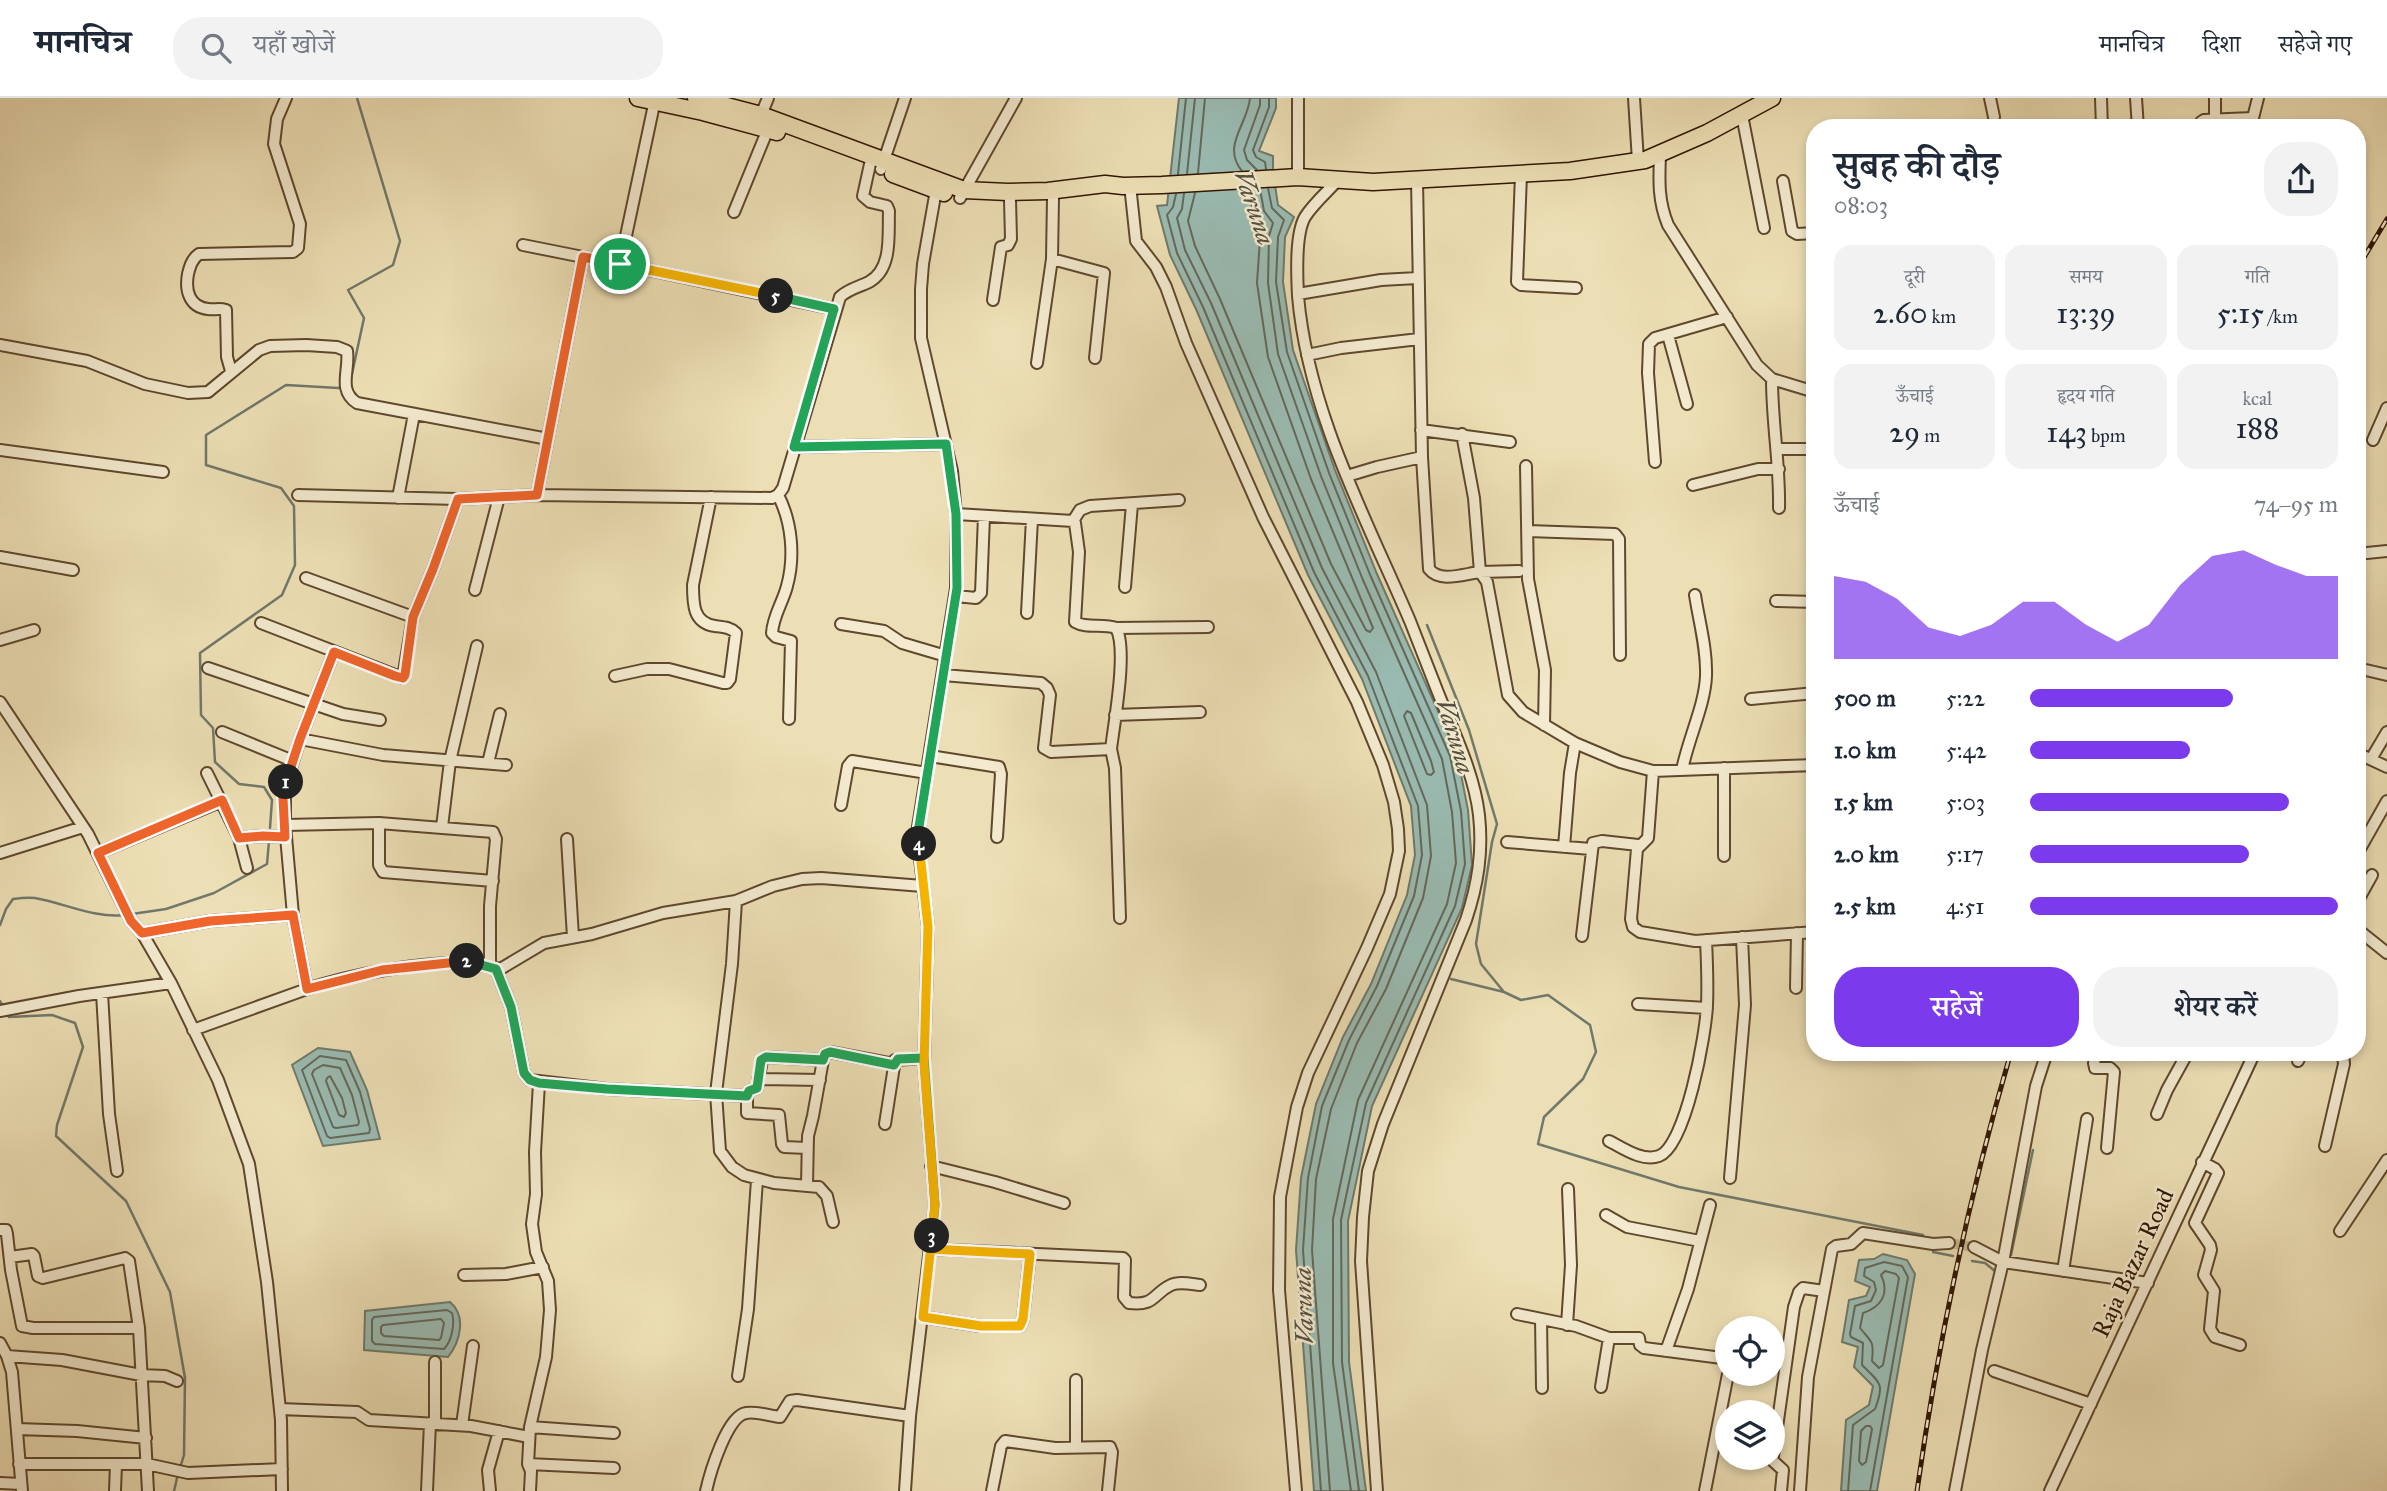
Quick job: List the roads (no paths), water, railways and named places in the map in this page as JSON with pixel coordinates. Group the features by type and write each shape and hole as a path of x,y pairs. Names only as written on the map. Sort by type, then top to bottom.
{"highway":[{"path":"638,98 765,122"},
{"path":"696,98 981,201 1053,198 1107,191 1127,185"},
{"path":"878,164 936,190 962,194 1048,191 1105,184 1162,185 1298,177 1337,181 1417,180 1570,171 1660,155 1772,98"}],"street":[{"path":"231,371 226,357 226,310 206,309 191,300 188,296 188,276 191,262 199,254 293,252 298,248 300,224 274,144 277,119 286,98"},
{"path":"734,212 765,122 768,98"},
{"path":"298,495 458,499 537,495 772,498 778,495 834,309 845,292 871,281 880,274 885,264 889,211 887,206 870,202 863,196 905,98"},
{"path":"962,194 1016,98"},
{"path":"1298,98 1298,177"},
{"path":"1634,98 1638,161"},
{"path":"1990,98 1994,117"},
{"path":"2101,98 2102,119"},
{"path":"2136,98 2137,119"},
{"path":"2215,98 2215,119 2253,118 2258,98"},
{"path":"620,264 655,100"},
{"path":"1742,115 1764,228"},
{"path":"1660,155 1658,191 1668,225 1757,365 1772,379 1806,389"},
{"path":"1521,174 1517,282 1521,285 1576,288"},
{"path":"1417,180 1421,430 1429,569 1433,575 1440,578 1480,572 1519,571"},
{"path":"1337,181 1305,217 1299,247 1298,294 1307,355 1347,476 1410,621 1474,782 1481,849 1477,886 1466,920 1383,1124 1368,1171 1361,1261 1377,1491"},
{"path":"1783,181 1792,231 1806,234"},
{"path":"1127,185 1136,242 1156,267 1166,287 1186,343 1263,517 1357,702 1383,765 1394,802 1398,829 1396,871 1390,894 1308,1073 1297,1107 1280,1197 1279,1290 1296,1491"},
{"path":"905,1491 910,1416 935,1205 924,1058 928,927 918,833 956,596 956,514 946,444 922,338 923,264 936,190"},
{"path":"1037,363 1052,259 1053,198"},
{"path":"993,300 1001,247 1008,245 1011,239 1010,200"},
{"path":"523,245 834,309"},
{"path":"537,495 583,257"},
{"path":"1052,259 1104,273 1095,358"},
{"path":"1298,294 1381,280 1417,278"},
{"path":"1655,462 1649,345 1655,338 1727,317"},
{"path":"1668,335 1688,404"},
{"path":"1307,355 1341,348 1419,340"},
{"path":"0,345 87,361 124,377 179,392 208,392 259,350 270,346 282,344 337,347 347,351 345,385 349,396 357,403 548,439"},
{"path":"1772,379 1780,469 1779,508"},
{"path":"2373,440 2387,408"},
{"path":"398,498 414,414"},
{"path":"1421,430 1510,442"},
{"path":"1462,434 1476,509 1480,572 1487,582 1508,695 1523,712 1575,743 1620,762 1653,771 1806,765"},
{"path":"794,447 946,444"},
{"path":"1777,449 1806,449"},
{"path":"0,450 163,472"},
{"path":"1347,476 1422,457"},
{"path":"1526,466 1528,579 1545,670 1544,725"},
{"path":"1693,485 1758,469 1780,469"},
{"path":"778,495 788,524 790,566 787,587 772,623 772,633 776,637 789,639 791,644 789,719"},
{"path":"475,590 499,497"},
{"path":"615,676 648,669 669,669 723,683 730,679 736,633 731,628 702,622 696,616 693,600 693,585 711,497"},
{"path":"261,624 403,678 413,617 458,499"},
{"path":"1073,521 1083,508 1179,500"},
{"path":"1125,587 1132,504"},
{"path":"956,514 1073,521"},
{"path":"956,596 976,597 981,593 984,516"},
{"path":"1027,613 1032,519"},
{"path":"1073,521 1079,552 1075,622 1080,625 1116,628 1208,627"},
{"path":"1528,531 1615,534 1619,539 1620,655"},
{"path":"2366,553 2387,551"},
{"path":"0,557 73,570"},
{"path":"306,578 413,617"},
{"path":"1682,770 1704,694 1706,675 1695,595"},
{"path":"1776,601 1806,602"},
{"path":"841,624 884,631 902,643 946,656"},
{"path":"1116,628 1121,659 1111,749 1115,768 1120,918"},
{"path":"0,640 34,629"},
{"path":"442,827 450,761 477,646"},
{"path":"307,989 293,915 283,798 300,739 334,652"},
{"path":"208,668 343,714 380,720"},
{"path":"2366,670 2387,674"},
{"path":"943,675 1041,683 1050,695 1044,748 1051,752 1111,749"},
{"path":"1751,699 1806,694"},
{"path":"0,702 83,827 131,921 142,933 171,983 218,1080 249,1164 267,1282 280,1409 282,1491"},
{"path":"1115,715 1200,712"},
{"path":"488,764 500,714"},
{"path":"222,732 293,761"},
{"path":"2371,759 2387,732"},
{"path":"300,739 383,755 506,765"},
{"path":"1564,847 1575,743"},
{"path":"930,756 999,767 1002,774 997,837"},
{"path":"2366,757 2387,767"},
{"path":"841,805 848,766 852,761 927,773"},
{"path":"1724,768 1724,856"},
{"path":"1582,936 1591,849 1595,842 1638,845 1648,839 1653,771"},
{"path":"207,773 239,838 247,868"},
{"path":"98,853 222,800"},
{"path":"2366,838 2387,802"},
{"path":"379,823 379,865 383,872 493,881"},
{"path":"239,838 379,823 493,832 496,839 493,968 511,1007 524,1073 530,1080 607,1089 747,1096"},
{"path":"0,853 83,827"},
{"path":"567,839 573,937"},
{"path":"1507,842 1591,849"},
{"path":"1638,845 1631,919 1633,927 1640,932 1695,941 1806,932"},
{"path":"2366,886 2372,875"},
{"path":"194,1030 307,989 382,970 467,961 502,968 544,943 663,913 736,901 773,886 802,879 923,886"},
{"path":"736,901 732,964 716,1093 719,1151 732,1167 757,1180 819,1187 824,1191 833,1222"},
{"path":"142,933 210,921 293,915"},
{"path":"1797,933 1797,988"},
{"path":"2366,936 2387,953"},
{"path":"1730,1178 1745,1005 1742,937"},
{"path":"1609,1141 1645,1157 1663,1154 1681,1130 1691,1095 1707,1008 1706,940"},
{"path":"0,1012 171,983"},
{"path":"102,993 108,1114 117,1171"},
{"path":"1638,1004 1707,1008"},
{"path":"807,1185 808,1136 825,1054 830,1052 894,1065"},
{"path":"807,1148 784,1147 779,1115 747,1113 747,1096 749,1091 757,1088 761,1060 766,1057 823,1060"},
{"path":"885,1124 894,1065 898,1059 924,1058"},
{"path":"1955,1491 1982,1350 2003,1262 2036,1086 2044,1061"},
{"path":"2095,1061 2095,1068 2110,1068 2114,1072 2108,1148"},
{"path":"2157,1114 2183,1061"},
{"name":"Raja Bazar Road","path":"2050,1491 2251,1061"},
{"path":"2325,1146 2344,1061"},
{"path":"758,1079 820,1080"},
{"path":"530,1491 530,1432 546,1357 550,1296 548,1281 536,1252 532,1224 536,1194 535,1152 539,1083"},
{"path":"2063,1271 2087,1119"},
{"path":"2340,1231 2387,1160"},
{"path":"2202,1162 2218,1173 2195,1223 2211,1250 2204,1275 2214,1291 2210,1329 2214,1337 2240,1345"},
{"path":"931,1166 1063,1203"},
{"path":"738,1376 748,1309 757,1180"},
{"path":"1567,1325 1571,1265 1568,1189"},
{"path":"1666,1351 1688,1289 1710,1205"},
{"path":"1606,1215 1627,1227 1700,1241"},
{"path":"0,1230 6,1230 10,1257 6,1270 22,1326 139,1328"},
{"path":"1800,1491 1808,1377 1832,1249 1836,1245 1851,1244 1863,1233 1933,1244 1949,1243"},
{"path":"1974,1247 2003,1262 2148,1283"},
{"path":"930,1249 1123,1258 1124,1297 1129,1303 1149,1302 1175,1283 1200,1285"},
{"path":"10,1257 32,1254 38,1276 43,1278 121,1258 127,1259 139,1328 148,1491"},
{"path":"923,1317 981,1326 1020,1326 1030,1254"},
{"path":"464,1275 506,1274 542,1267"},
{"path":"1781,1400 1794,1307 1799,1292 1803,1288 1824,1291"},
{"path":"1517,1314 1609,1338 1639,1338 1640,1345 1644,1348 1715,1357"},
{"path":"1541,1319 1542,1388"},
{"path":"1601,1387 1609,1338"},
{"path":"0,1343 12,1372 22,1487 0,1483"},
{"path":"462,1425 473,1346"},
{"path":"7,1356 62,1360 141,1375 165,1376 177,1381"},
{"path":"426,1491 435,1362"},
{"path":"1994,1371 2091,1404"},
{"path":"1076,1380 1076,1448"},
{"path":"1705,1491 1726,1386"},
{"path":"706,1491 723,1443 732,1422 738,1416 755,1413 780,1417 790,1401 797,1400 910,1416"},
{"path":"280,1409 357,1412 369,1420 462,1425 499,1431 614,1433"},
{"path":"17,1429 146,1437"},
{"path":"490,1491 488,1470 499,1431"},
{"path":"992,1491 1001,1446 1005,1441 1055,1448 1108,1447 1112,1449 1108,1491"},
{"path":"19,1464 146,1464 188,1473 282,1469"},
{"path":"115,1491 116,1464"},
{"path":"528,1464 614,1468"},
{"path":"1781,1491 1783,1470"}],"water":[{"name":"Varuna","path":"1179,98 1276,98 1276,108 1259,151 1273,156 1278,205 1294,217 1285,237 1283,282 1293,350 1335,470 1377,574 1457,754 1468,810 1472,865 1462,908 1372,1106 1348,1221 1349,1362 1366,1491 1314,1491 1296,1250 1301,1178 1316,1104 1343,1037 1371,984 1407,895 1415,855 1411,806 1362,679 1308,575 1196,309 1170,255 1157,206 1167,205"},
{"path":"318,1048 350,1052 367,1090 380,1139 323,1146 292,1065"},
{"path":"1883,1254 1907,1260 1915,1274 1877,1491 1841,1491 1846,1420 1869,1405 1873,1386 1854,1367 1858,1347 1842,1342 1849,1300 1866,1296 1870,1287 1855,1281 1859,1260 1874,1259"},
{"path":"450,1302 459,1314 460,1329 456,1344 448,1357 364,1350 365,1311"}],"waterway":[{"path":"350,383 364,318 348,290 393,265 400,241 357,98"},
{"path":"270,828 272,800 264,787 239,784 215,762 213,728 201,715 200,653 282,595 295,565 294,506 281,488 206,465 206,435 286,385 338,388 344,386"},
{"name":"Varuna","path":"1427,625 1469,730 1497,824 1476,944 1481,964 1504,992"},
{"path":"132,914 166,909 214,893 267,864 269,841"},
{"path":"0,925 13,899 24,898 46,900 103,915 125,915"},
{"path":"1451,979 1504,992 1521,1000 1548,995 1590,1025 1596,1052 1583,1079 1544,1117 1538,1144 1679,1187 1923,1235"},
{"path":"0,1001 4,1008"},
{"path":"7,1014 9,1017 52,1015 75,1023 83,1047 57,1125 56,1136 126,1201 170,1292 185,1378 184,1455 180,1468"},
{"path":"2011,1255 2033,1150"},
{"path":"1933,1252 1953,1256"},
{"path":"1972,1261 1985,1263 1996,1272"},
{"path":"174,1491 178,1474"}],"tunnel":[{"path":"1949,1243 1974,1247"}],"railway":[{"path":"2366,254 2387,219"},
{"path":"1917,1491 1956,1270 2009,1061"}]}
